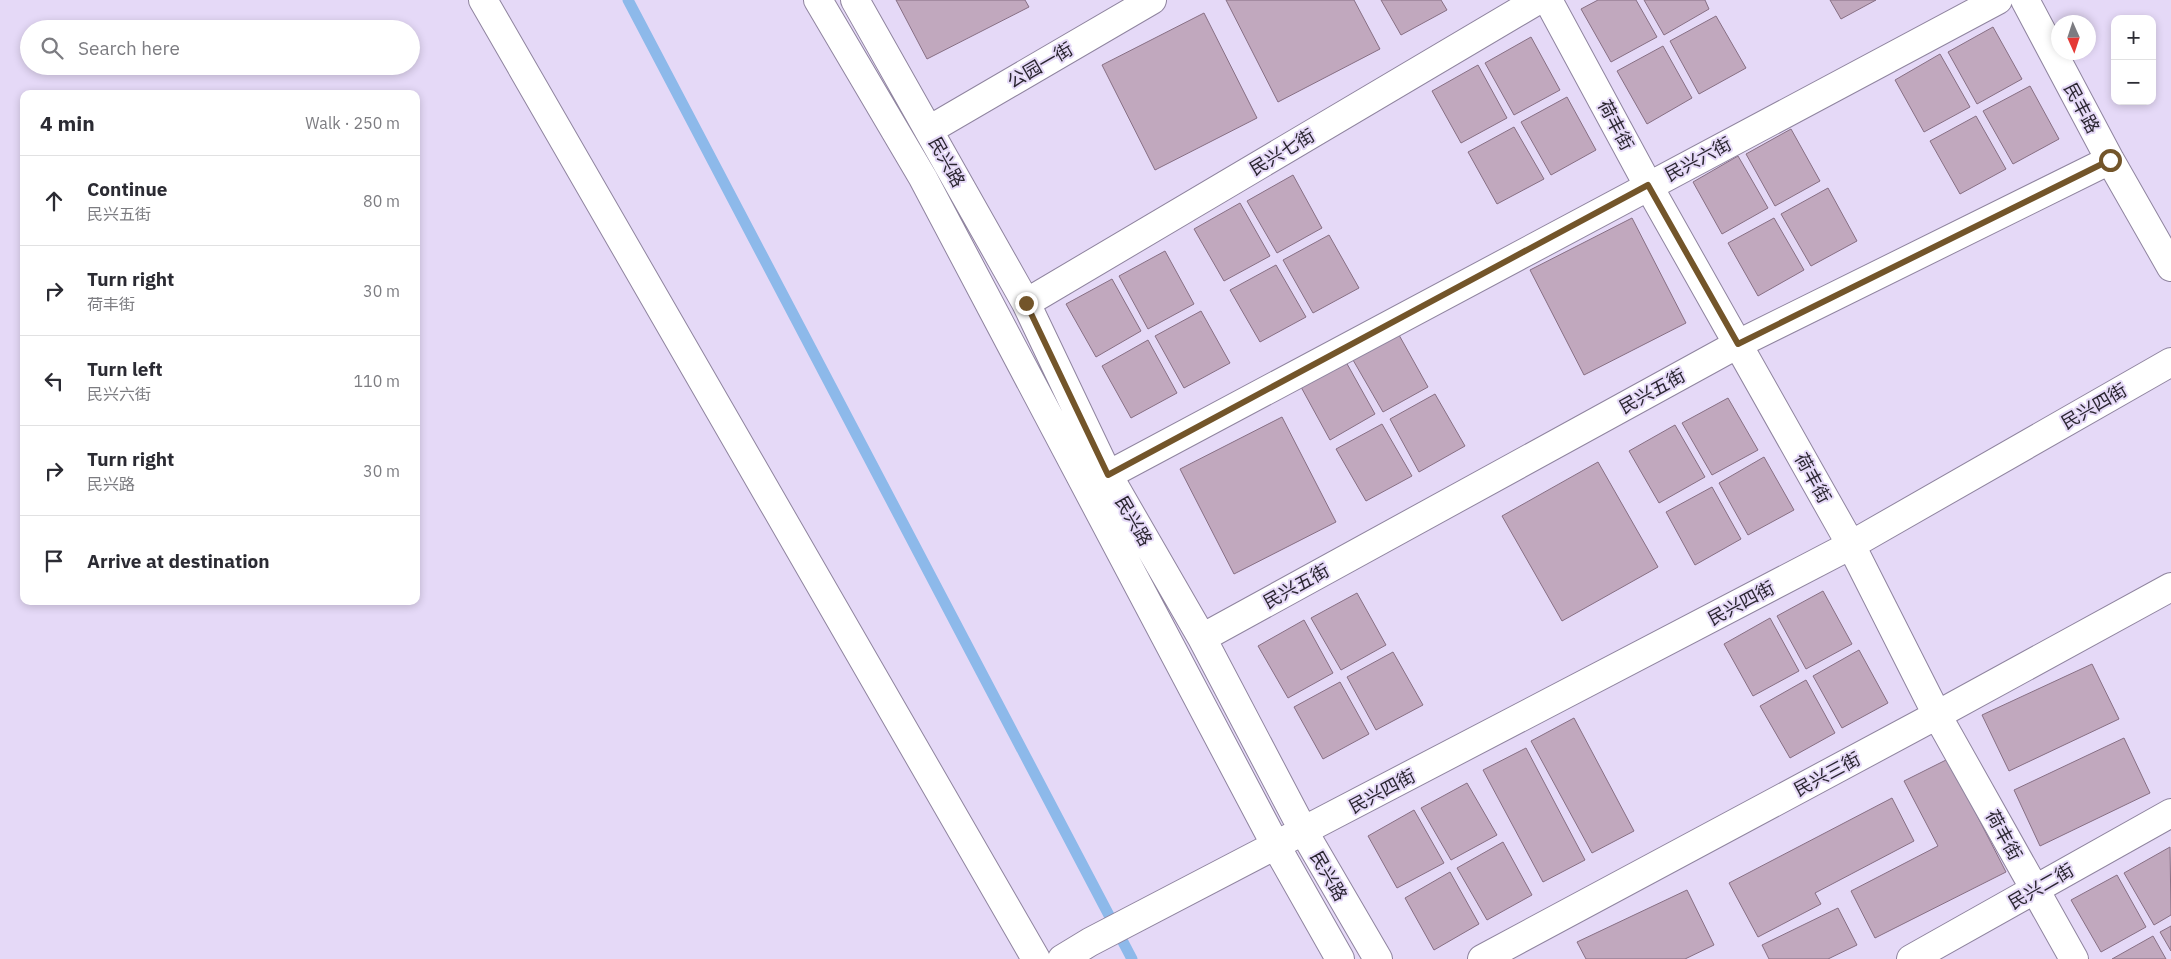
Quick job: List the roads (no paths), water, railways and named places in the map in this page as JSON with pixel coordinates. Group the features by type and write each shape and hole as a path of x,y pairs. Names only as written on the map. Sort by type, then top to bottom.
{"street":[{"path":"483,0 1036,959"},
{"name":"民兴路","path":"818,0 923,178 1276,846 1340,959"},
{"name":"民兴路","path":"855,0 1026,303 1108,475 1202,638 1304,832 1378,959"},
{"name":"公园一街","path":"929,130 1152,0"},
{"name":"民兴七街","path":"1026,303 1538,0"},
{"name":"荷丰街","path":"1548,0 1648,185 1851,545 1937,715 2074,959"},
{"name":"民兴六街","path":"1108,475 1648,185 1998,0"},
{"name":"民丰路","path":"2025,0 2110,160 2171,267"},
{"name":"民兴五街","path":"1202,638 1738,344 2110,160"},
{"name":"民兴四街","path":"1062,959 1090,942 1851,545 2171,362"},
{"name":"民兴三街","path":"1482,959 2171,587"},
{"name":"民兴二街","path":"1911,959 2171,813"}],"waterway":[{"path":"628,0 1132,959"}]}
